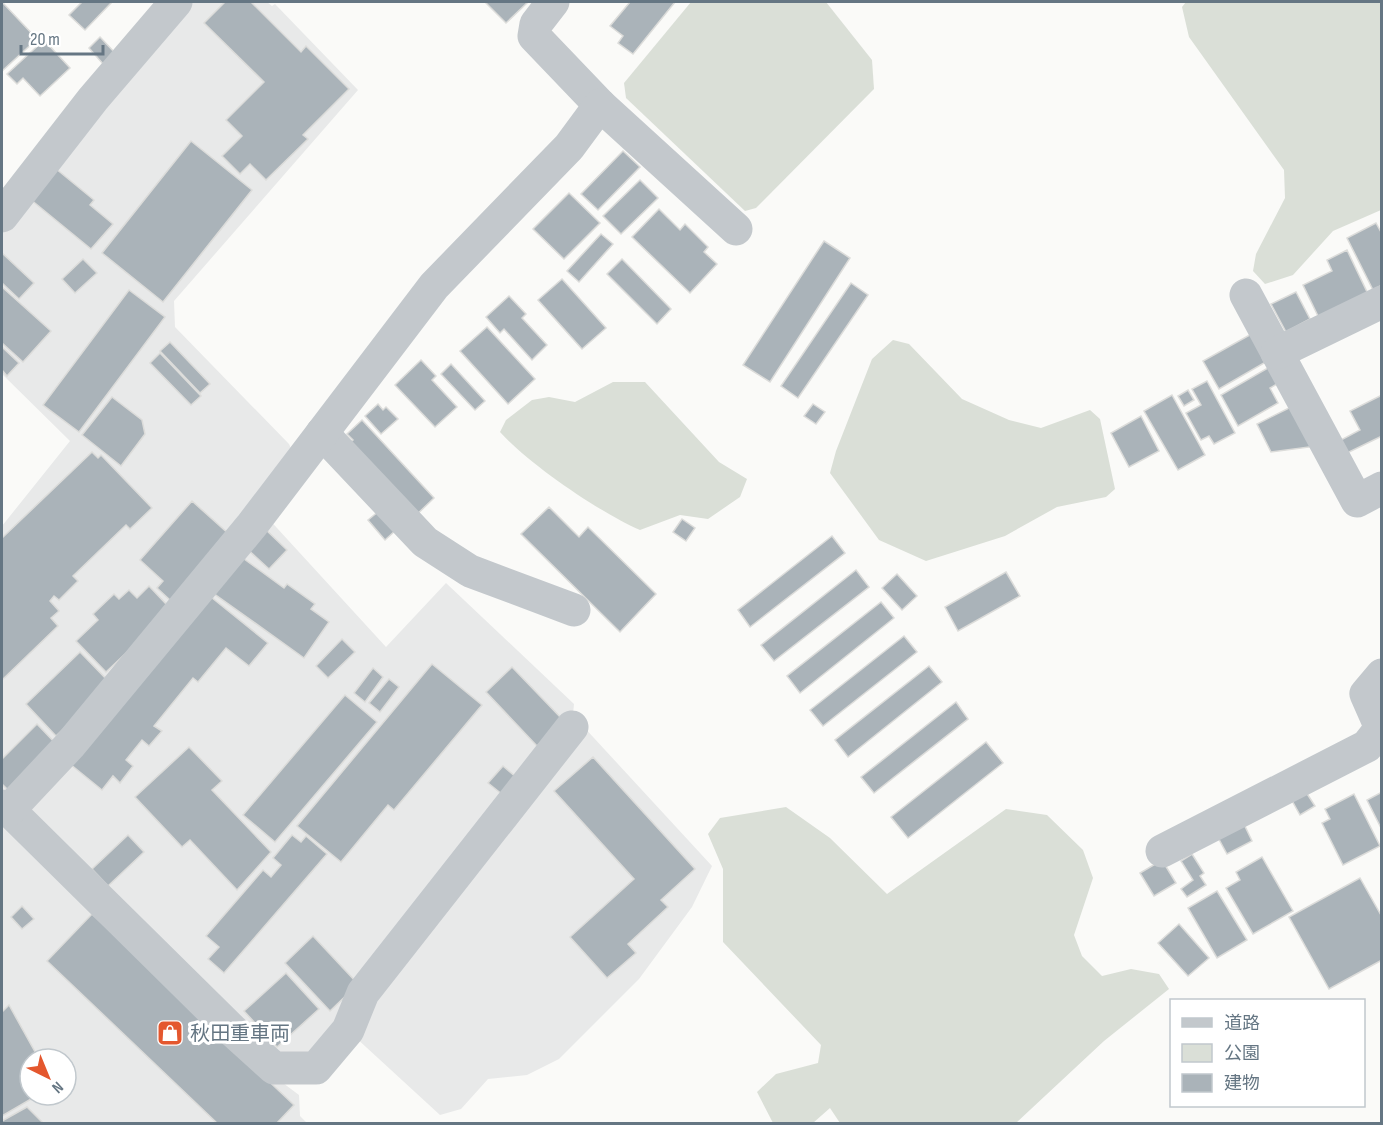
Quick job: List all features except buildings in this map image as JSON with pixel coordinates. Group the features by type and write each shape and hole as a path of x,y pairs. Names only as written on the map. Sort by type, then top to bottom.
{"street":[{"path":"2,216 93,99 176,2"},
{"path":"553,2 536,24 534,36 600,105 736,229"},
{"path":"572,727 363,993 348,1030 316,1068 274,1068 232,1030 5,808 77,736 252,525 434,286 569,147 600,105"},
{"path":"1246,295 1357,501 1382,488"},
{"path":"1277,353 1382,302"},
{"path":"322,433 425,542 470,572 574,610"},
{"path":"1162,851 1367,746 1381,728 1365,694 1382,675"}],"shaded area":[{"path":"190,2 267,2 272,6 275,4 358,90 174,301 175,327 289,444 293,453 243,526 2,799 2,526 70,441 2,374 2,228"},
{"path":"266,516 386,647 446,583 574,704 573,714 312,1055 272,1053 21,811"},
{"path":"582,725 712,866 692,907 639,979 559,1059 527,1075 488,1079 461,1109 440,1115 354,1036 368,997"},
{"path":"2,816 271,1074 299,1095 300,1116 307,1123 2,1123"}],"green space":[{"path":"691,2 826,2 872,60 874,89 756,208 745,211 626,98 624,83"},
{"path":"1186,2 1381,2 1381,210 1333,231 1293,275 1265,284 1253,271 1256,254 1285,198 1284,170 1189,37 1182,7"},
{"path":"893,340 909,344 962,399 1009,420 1041,428 1090,410 1100,419 1115,489 1106,497 1057,507 1005,536 926,561 879,540 830,473 836,451 872,359"},
{"path":"613,382 645,382 719,462 747,479 740,497 708,519 680,515 640,530 605,512 566,487 529,459 500,432 506,420 532,400 549,397 575,402"},
{"path":"786,807 830,838 887,894 1006,809 1047,815 1083,850 1093,878 1074,935 1082,956 1102,976 1131,969 1159,974 1169,989 1104,1041 1016,1123 840,1123 830,1108 813,1123 773,1123 757,1092 776,1074 818,1063 821,1045 723,942 723,869 708,834 720,818"}],"place":[{"name":"秋田重車両","path":"170,1033"}]}
